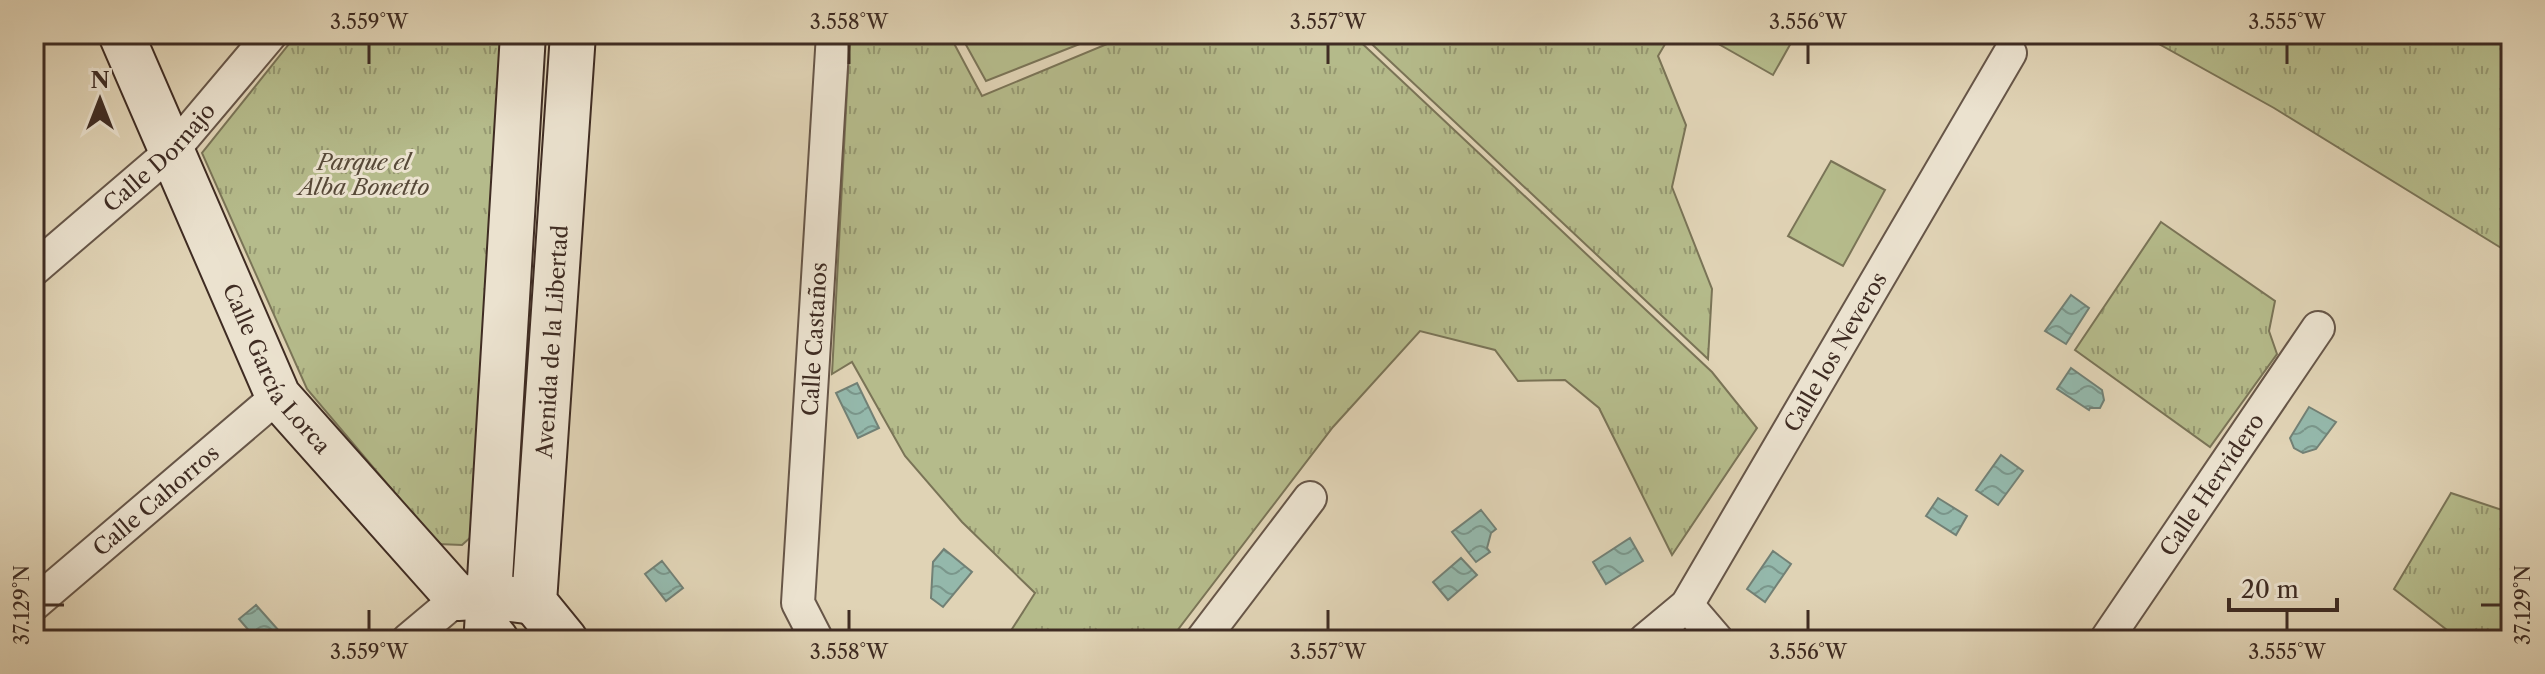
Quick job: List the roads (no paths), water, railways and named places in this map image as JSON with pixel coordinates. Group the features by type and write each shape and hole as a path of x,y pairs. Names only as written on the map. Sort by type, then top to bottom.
{"street":[{"name":"Calle García Lorca","path":"121,34 278,396 474,597"},
{"name":"Calle Dornajo","path":"34,269 173,150 271,34"},
{"path":"496,640 487,629 474,597 523,34"},
{"name":"Avenida de la Libertad","path":"534,602 573,34"},
{"name":"Calle Castaños","path":"817,640 798,603 833,34"},
{"name":"Calle los Neveros","path":"1645,640 1687,605 2010,53"},
{"name":"Calle Hervidero","path":"2106,640 2318,328"},
{"name":"Calle Cahorros","path":"34,604 278,396"},
{"path":"1202,640 1310,498"},
{"path":"408,640 474,597 534,602 565,640"},
{"path":"1687,605 1717,640"}],"water":[{"path":"2071,295 2089,308 2066,344 2045,331"},
{"path":"2071,368 2102,390 2104,400 2100,408 2089,410 2057,389"},
{"path":"857,383 879,428 858,438 836,393"},
{"path":"2309,407 2336,422 2316,449 2303,453 2294,448 2290,438"},
{"path":"2001,455 2023,471 1998,505 1976,490"},
{"path":"1938,498 1967,516 1956,535 1926,516"},
{"path":"1481,510 1496,529 1491,533 1487,548 1490,552 1476,562 1452,532"},
{"path":"1630,538 1643,561 1606,584 1593,562"},
{"path":"944,549 972,572 943,607 931,598 933,562"},
{"path":"1773,551 1791,564 1765,602 1747,589"},
{"path":"1461,558 1477,575 1448,600 1433,582"},
{"path":"662,561 683,588 666,601 645,574"},
{"path":"256,605 280,632 271,640 257,640 239,619"}],"park label":[{"name":"Parque el Alba Bonetto","path":"364,174"}]}
